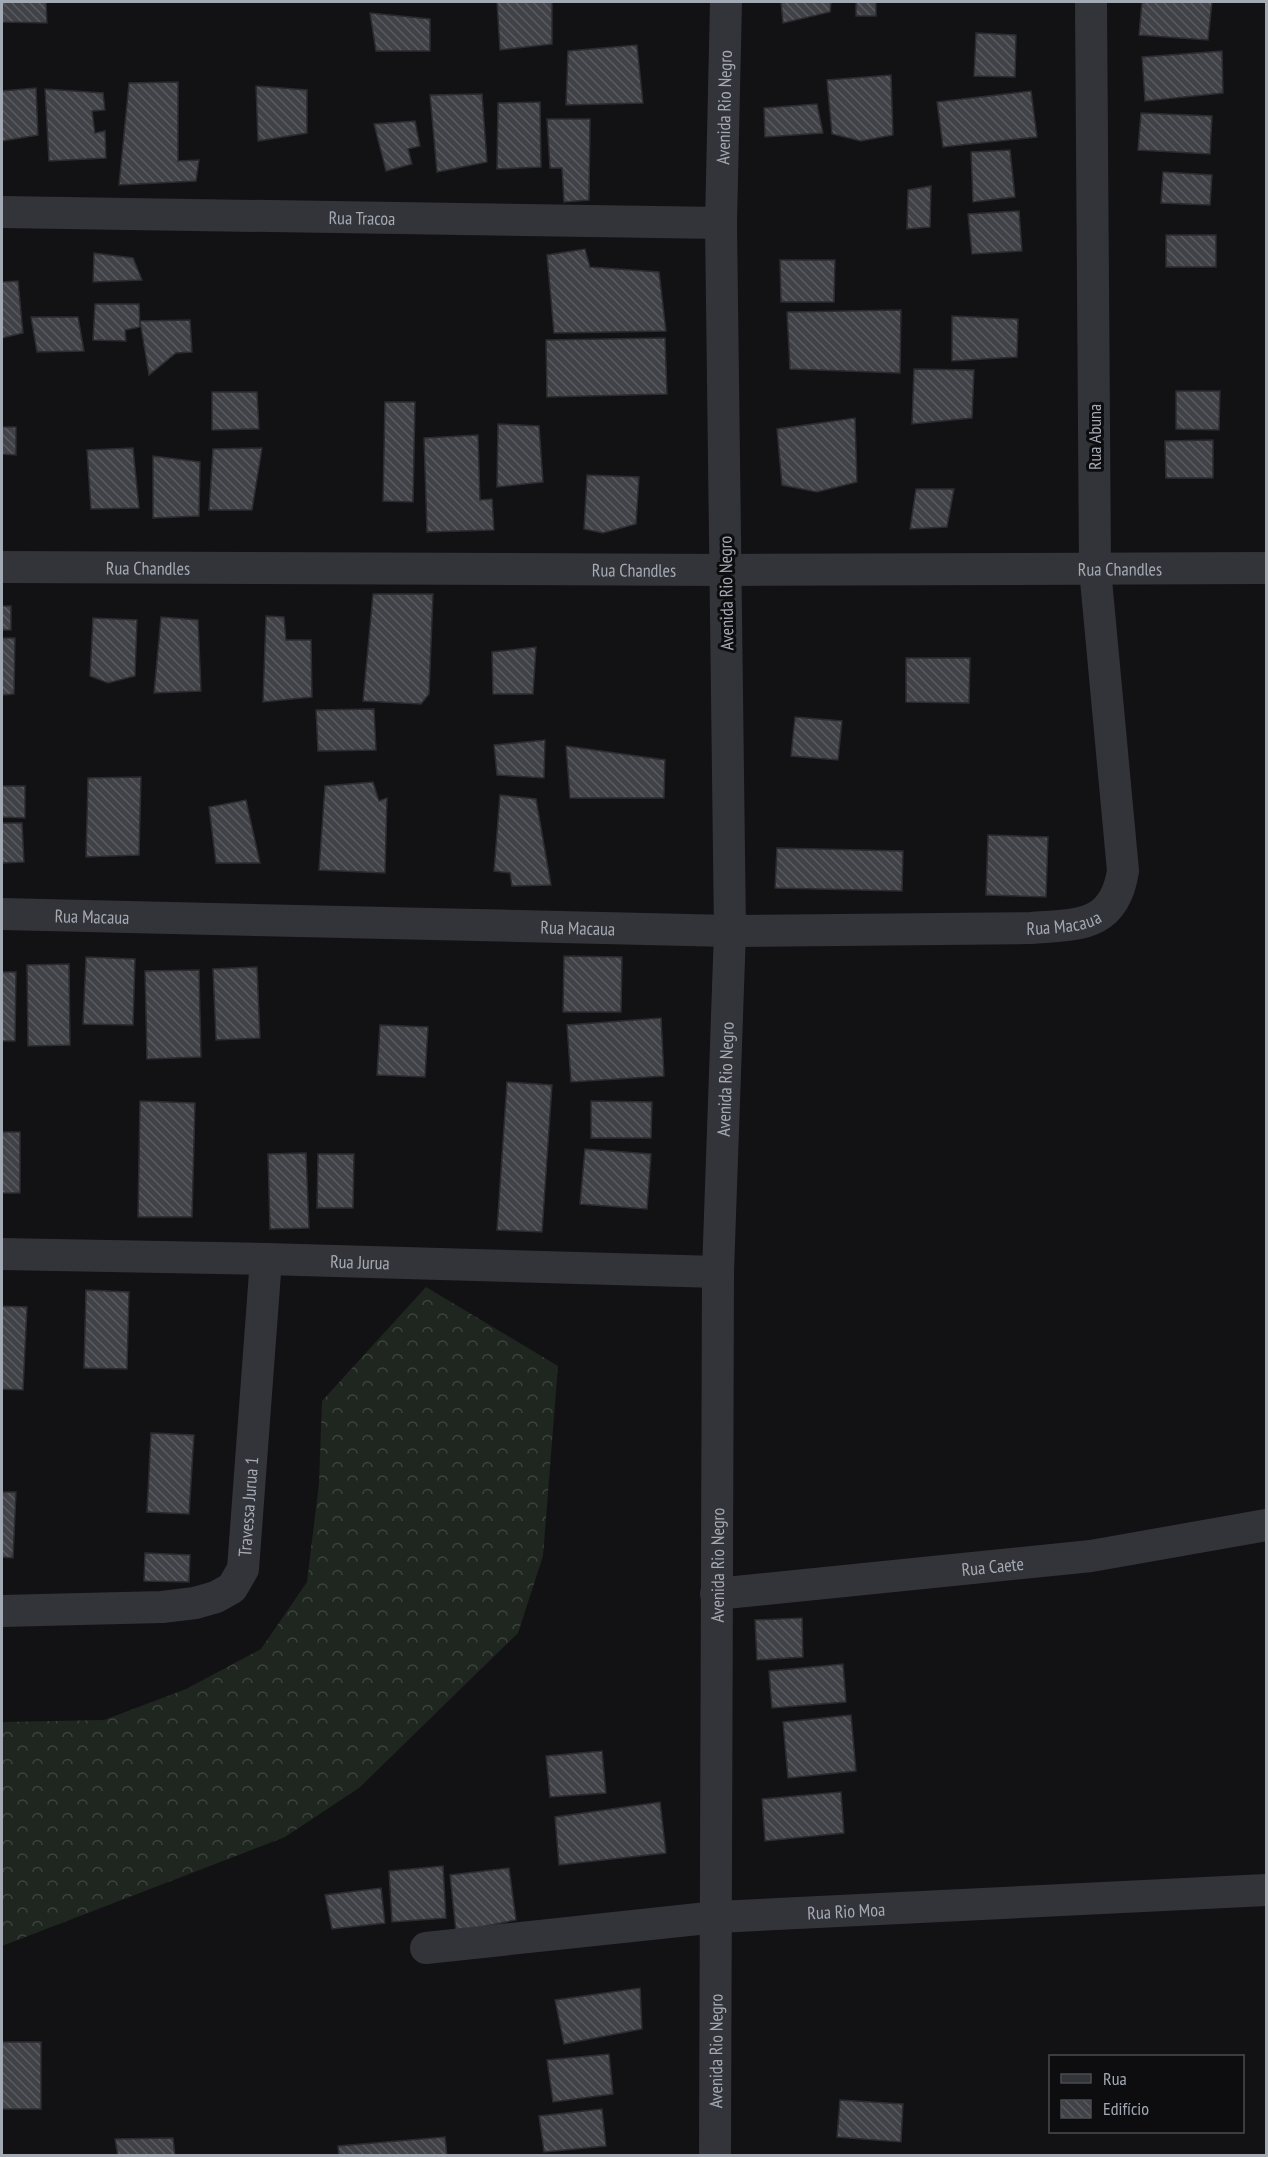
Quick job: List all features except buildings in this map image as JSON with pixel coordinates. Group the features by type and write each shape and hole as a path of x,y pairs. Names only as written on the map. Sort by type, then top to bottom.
{"street":[{"name":"Avenida Rio Negro","path":"715,2156 718,1272 730,931 721,223 726,2"},
{"name":"Rua Abuna","path":"1092,2 1095,569 1123,871"},
{"name":"Rua Tracoa","path":"2,212 721,223"},
{"name":"Rua Chandles","path":"2,567 725,570 1266,568"},
{"name":"Rua Macaua","path":"2,914 730,931 1031,928 1080,924 1098,918 1115,900 1123,871"},
{"name":"Rua Jurua","path":"2,1254 718,1272"},
{"name":"Travessa Jurua 1","path":"2,1611 162,1607 206,1600 232,1588 243,1569 266,1259"},
{"name":"Rua Caete","path":"716,1594 1091,1556 1266,1525"},
{"name":"Rua Rio Moa","path":"426,1948 717,1917 1266,1890"}],"green space":[{"path":"426,1287 558,1366 543,1556 518,1633 359,1788 285,1837 2,1946 2,1722 104,1720 186,1689 261,1649 307,1582 319,1483 322,1401"}]}
